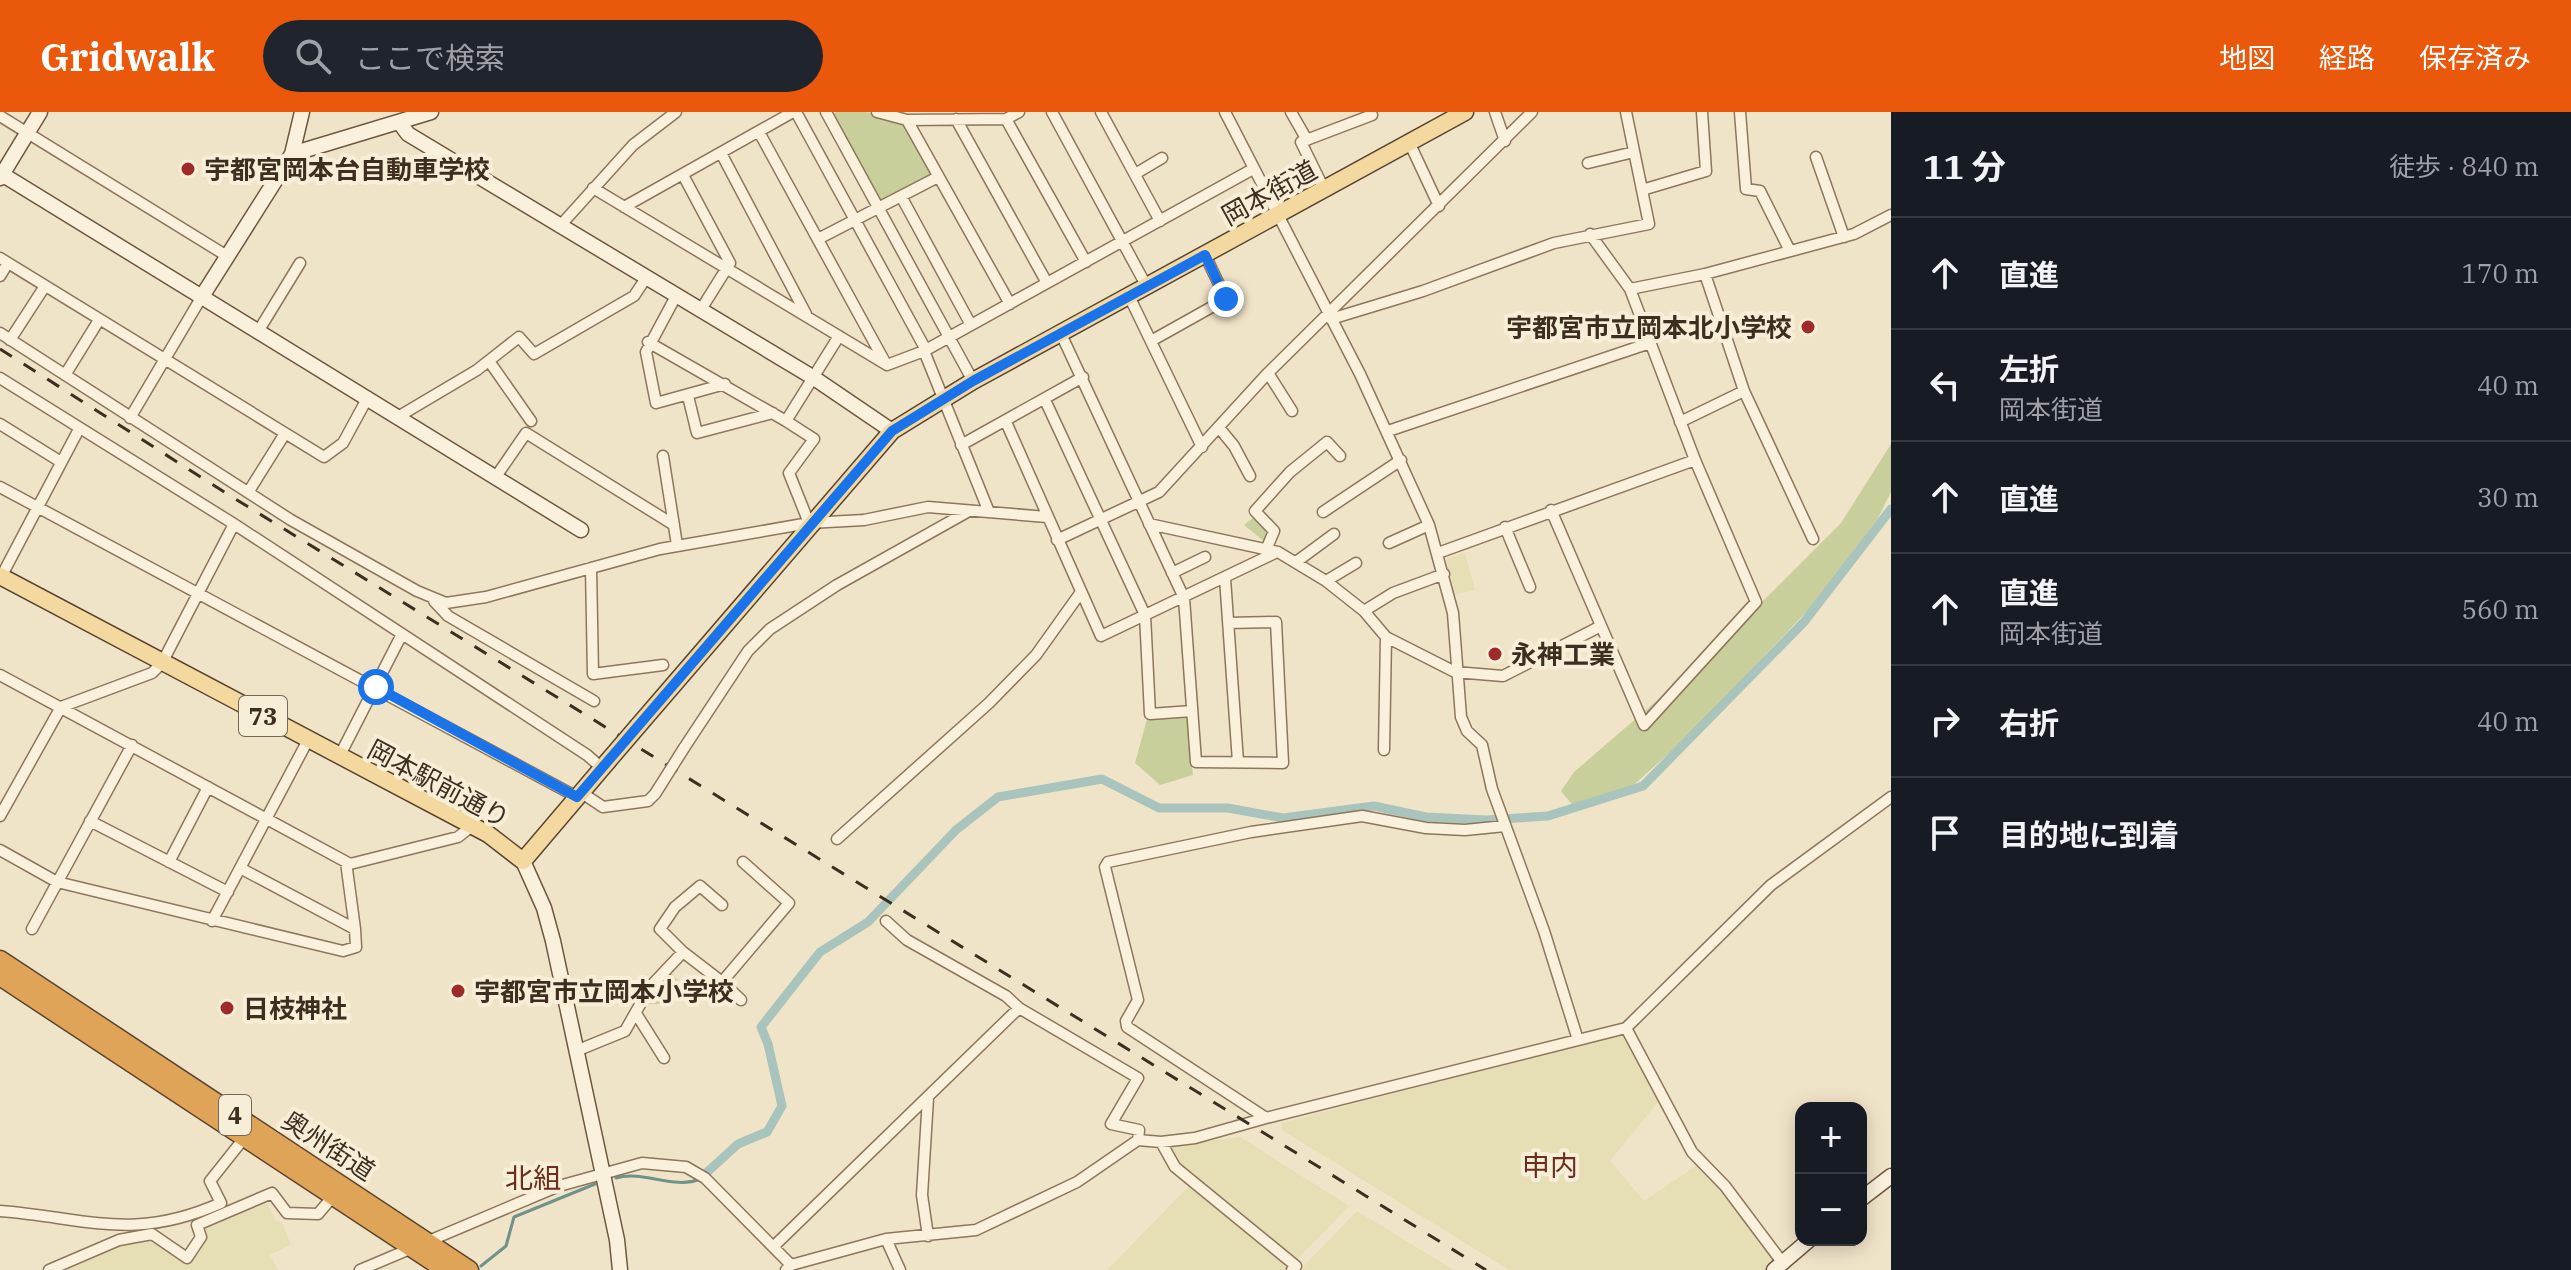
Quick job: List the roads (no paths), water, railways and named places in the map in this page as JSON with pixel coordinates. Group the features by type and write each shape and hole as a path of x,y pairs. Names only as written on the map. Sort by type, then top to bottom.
{"highway":[{"name":"奥州街道","path":"0,960 421,1244 446,1270"},
{"name":"奥州街道","path":"0,976 334,1195 469,1270"}],"main road":[{"name":"岡本街道","path":"605,764 809,523 892,431 973,381 1465,112"},
{"name":"岡本駅前通り","path":"0,577 472,826 505,844 523,861"},
{"path":"523,861 605,764"}],"street":[{"path":"40,112 1,175 201,298 259,330 368,397 396,418 581,530"},
{"path":"130,418 292,154 302,112"},
{"path":"292,154 431,112"},
{"path":"559,227 633,145 676,112"},
{"path":"624,207 794,112 925,350 989,512"},
{"path":"826,112 973,381"},
{"path":"877,112 907,120 960,117 1006,119 1019,112"},
{"path":"1052,112 1147,287"},
{"path":"1101,112 1160,221"},
{"path":"1225,112 1388,431 1429,525 1453,613 1455,672 1461,717 1467,731 1482,745 1500,812 1544,931 1578,1040"},
{"path":"1291,112 1307,140"},
{"path":"1495,112 1505,141"},
{"path":"1057,540 1159,492 1220,429 1268,373 1330,316 1532,112"},
{"path":"1330,316 1423,291 1510,257 1590,234 1649,224 1626,112"},
{"path":"1642,190 1706,171 1702,112"},
{"path":"1740,112 1746,189 1760,191 1790,251"},
{"path":"1324,189 1301,142 1372,115"},
{"path":"0,116 227,256"},
{"path":"960,117 1047,283"},
{"path":"1006,119 1086,262"},
{"path":"907,120 1010,304"},
{"path":"399,122 408,134 814,378 892,431"},
{"path":"759,132 887,365"},
{"path":"1409,142 1439,206"},
{"path":"1588,163 1634,152"},
{"path":"721,153 808,317"},
{"path":"1816,157 1844,237"},
{"path":"1135,174 1162,158"},
{"path":"887,365 948,338 1253,169"},
{"path":"683,175 730,263 700,311"},
{"path":"818,239 938,177"},
{"path":"593,188 887,365"},
{"path":"902,198 971,325"},
{"path":"1630,289 1705,274 1844,237 1891,215"},
{"path":"1551,510 1644,725 1756,602 1695,460 1630,289 1590,234"},
{"path":"1151,341 1226,299 1205,255"},
{"path":"0,276 4,260 324,457 343,443 368,397"},
{"path":"259,330 300,263"},
{"path":"1705,274 1744,391 1813,539"},
{"path":"396,418 489,361 519,337 534,354 634,296 646,278"},
{"path":"10,340 45,286"},
{"path":"676,296 648,342 646,352 656,403 725,384"},
{"path":"1129,296 1202,447"},
{"path":"65,375 99,320"},
{"path":"0,333 291,520 432,599 448,616 594,701"},
{"path":"1061,334 1184,598 1196,762 1283,763 1276,622 1229,623"},
{"path":"786,421 839,336"},
{"path":"648,342 725,384 814,439 789,473 809,523"},
{"path":"1388,431 1650,343"},
{"path":"489,361 531,421"},
{"path":"1268,373 1292,411"},
{"path":"961,445 1083,377"},
{"path":"0,378 234,524 605,764"},
{"path":"1680,422 1744,391"},
{"path":"688,396 697,433 773,413"},
{"path":"1045,400 1145,615 1150,714 1192,711"},
{"path":"1006,422 1101,636 1278,552"},
{"path":"0,424 61,462"},
{"path":"0,577 79,429"},
{"path":"1220,429 1234,446 1250,476"},
{"path":"495,478 526,433 674,525"},
{"path":"249,491 284,435"},
{"path":"1266,550 1274,531 1255,511 1290,472 1327,442 1340,456"},
{"path":"663,456 677,545"},
{"path":"1323,512 1401,460"},
{"path":"1438,553 1695,460"},
{"path":"0,487 603,807 648,801 655,794 748,651 770,629 849,578 969,511"},
{"path":"432,599 460,603 677,545 809,523 864,520 928,507 1047,517"},
{"path":"0,816 61,707 152,673 162,663 234,524"},
{"path":"1149,524 1278,552 1326,581 1364,611 1386,637 1455,672 1503,676 1601,626"},
{"path":"1389,543 1429,525"},
{"path":"1505,527 1530,587"},
{"path":"1296,562 1334,534"},
{"path":"1172,573 1205,557"},
{"path":"1326,581 1356,563"},
{"path":"591,568 593,674 663,665"},
{"path":"1364,611 1393,593 1444,574"},
{"path":"1225,578 1238,762"},
{"path":"837,839 989,703 1036,655 1081,592"},
{"path":"339,757 402,634"},
{"path":"1384,750 1386,637"},
{"path":"0,675 346,862 354,864 458,837 472,826"},
{"path":"212,921 308,740"},
{"path":"32,929 132,745"},
{"path":"169,862 208,787"},
{"path":"360,1270 559,1186 642,1163 686,1167 705,1178 773,1247 788,1267 886,1239 976,1230 1077,1182 1138,1140 1161,1142 1221,1132 1626,1028 1771,885 1891,797"},
{"path":"1266,1118 1242,1106 1127,1027 1126,1021 1138,1000 1105,867 1108,862 1251,832 1362,816 1426,828 1465,830 1505,825"},
{"path":"90,821 228,892"},
{"path":"0,850 57,882 343,951 356,947 346,862"},
{"name":"岡本駅前通り","path":"523,861 544,908 620,1270"},
{"path":"722,982 789,903 743,862"},
{"path":"240,868 355,929"},
{"path":"722,905 700,886 675,907 660,929 741,1000"},
{"path":"886,921 907,940 1006,996 1019,1008 1138,1078 1111,1124 1139,1130 1138,1140"},
{"path":"576,1051 625,1031 637,1015 650,987 683,952"},
{"path":"773,1247 1019,1008"},
{"path":"637,1015 664,1058"},
{"path":"1626,1028 1692,1152 1725,1186 1778,1266 1802,1246"},
{"path":"928,1098 922,1195 928,1236"},
{"path":"0,1211 121,1227 187,1218 221,1203 210,1181 245,1137"},
{"path":"1161,1142 1175,1167 1296,1266 1292,1270"},
{"path":"1867,1194 1890,1177"},
{"path":"49,1270 119,1240 152,1234 187,1258 201,1237 197,1225 209,1219 272,1193 287,1213 318,1214 334,1195"},
{"path":"886,1239 900,1270"}],"waterway":[{"path":"704,1175 738,1144 767,1132 782,1106 761,1027 820,952 868,922 956,830 998,797 1102,779 1159,808 1228,808 1283,818 1374,806 1426,817 1486,820 1548,816 1643,786 1804,622 1891,509"},
{"path":"616,1178 637,1176 680,1182 700,1179"},
{"path":"481,1266 506,1246 514,1217 595,1184"}],"railway":[{"path":"0,349 229,495 1486,1270"}],"place":[{"name":"宇都宮岡本台自動車学校","path":"188,169"},
{"name":"宇都宮市立岡本北小学校","path":"1808,327"},
{"name":"永神工業","path":"1495,654"},
{"name":"宇都宮市立岡本小学校","path":"458,991"},
{"name":"日枝神社","path":"227,1008"}],"district":[{"name":"申内","path":"1550,1165"},
{"name":"北組","path":"533,1177"}]}
